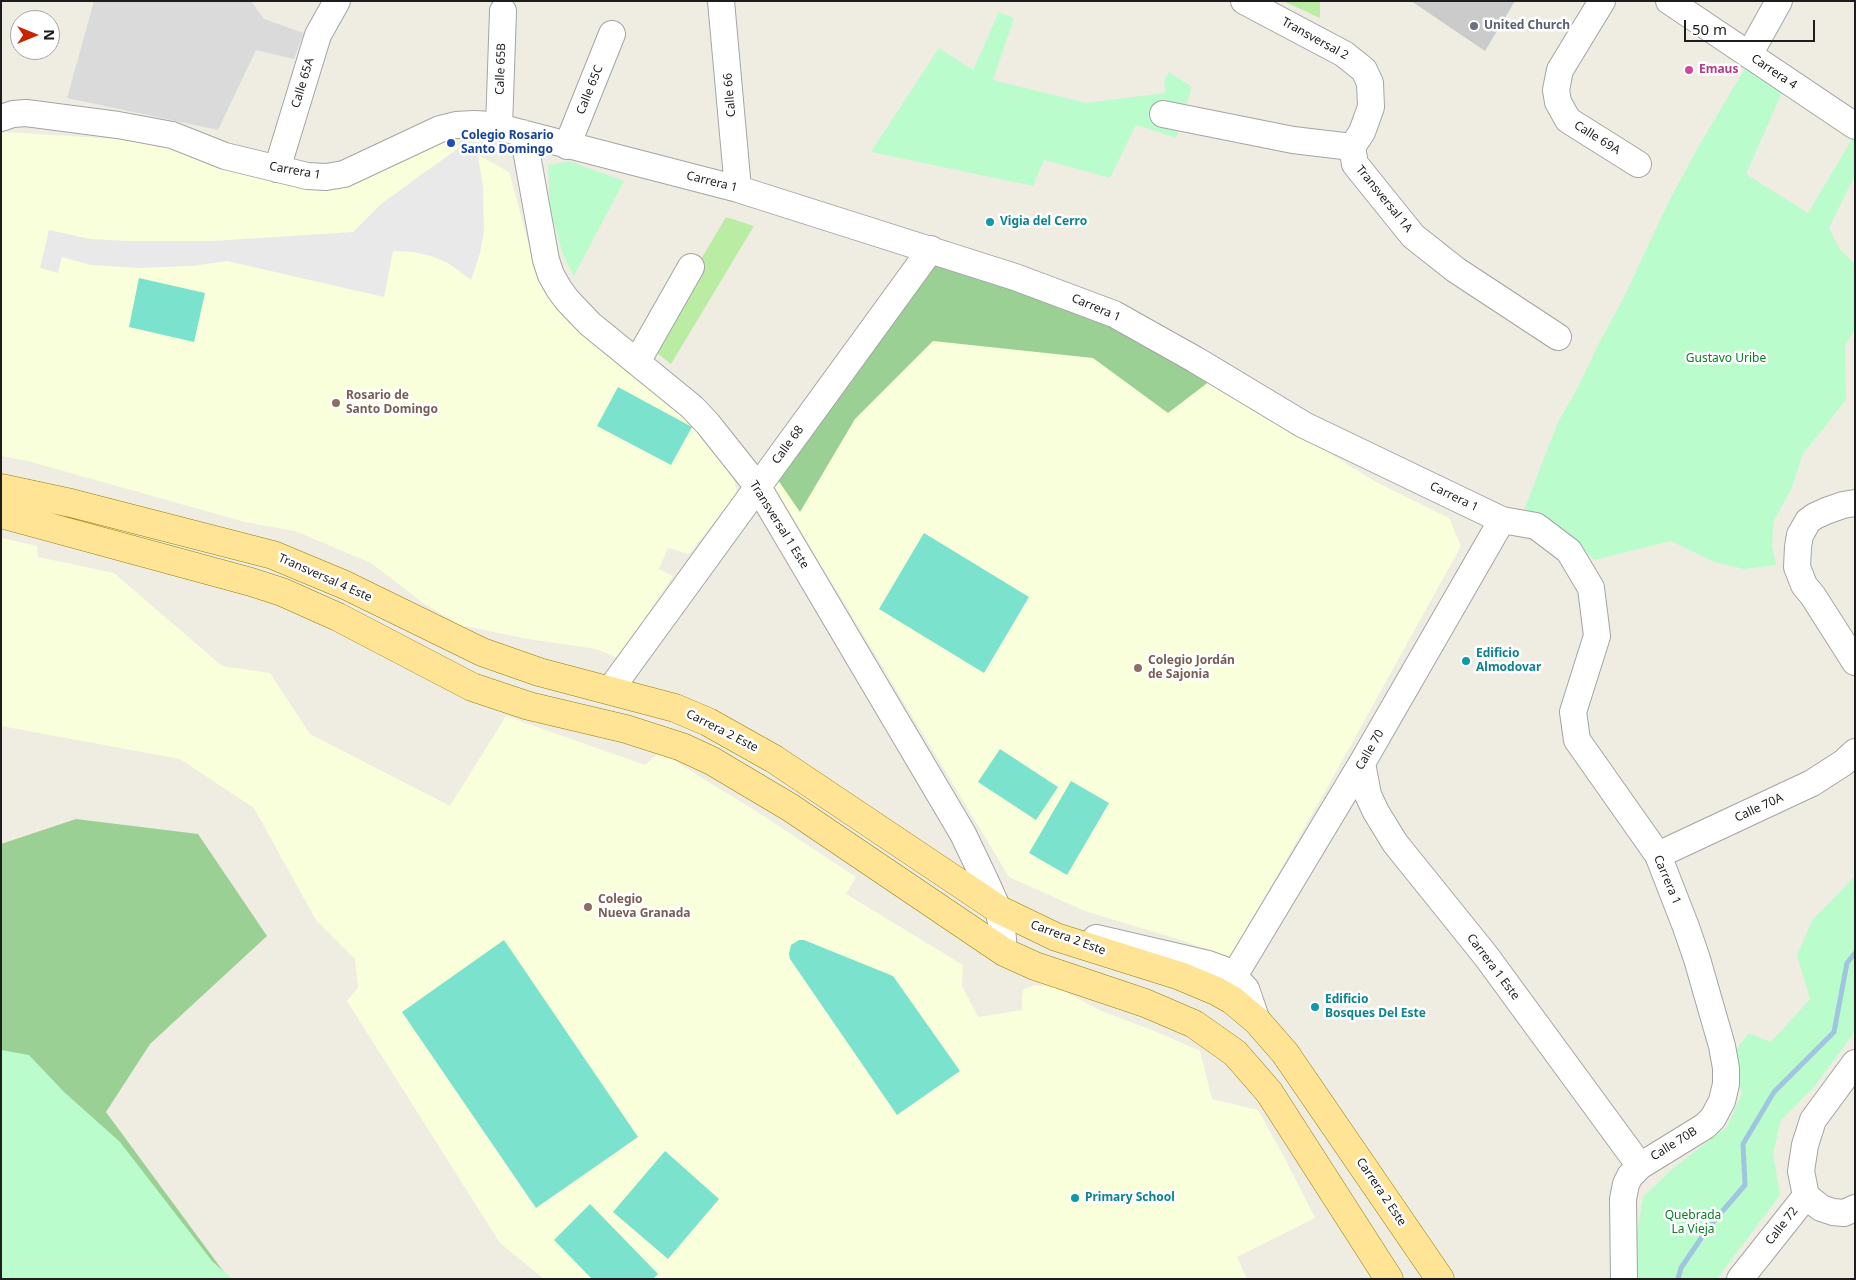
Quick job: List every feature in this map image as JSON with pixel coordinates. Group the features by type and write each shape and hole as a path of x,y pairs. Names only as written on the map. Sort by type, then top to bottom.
{"main road":[{"name":"Transversal 4 Este","path":"1,488 81,505 273,555 344,585 482,652 539,672 610,690"},
{"path":"1,514 282,592 338,617 472,687 528,706 599,722 661,739 682,747 712,761 791,808 1004,952 1035,966 1174,1014 1194,1024 1235,1053 1268,1092 1389,1279"},
{"name":"Carrera 2 Este","path":"610,690 675,708 708,722 774,759 998,909 1056,936 1204,984 1232,1000 1257,1020 1285,1052 1440,1279"}],"street":[{"name":"Calle 65A","path":"277,169 318,35 337,1"},
{"name":"Calle 66","path":"721,1 738,189"},
{"name":"Transversal 2","path":"1244,1 1344,54 1364,70 1370,83 1371,107 1362,132 1352,147"},
{"name":"Calle 69A","path":"1602,1 1560,70 1556,90 1558,102 1568,120 1638,164"},
{"name":"Carrera 4","path":"1669,1 1855,126"},
{"path":"1749,55 1780,1"},
{"name":"Calle 65B","path":"503,11 511,130"},
{"name":"Calle 65C","path":"567,146 612,34"},
{"name":"Carrera 1","path":"1,118 26,113 118,125 172,135 225,156 307,176 326,177 344,174 440,129 474,124 511,130 738,189 931,249 1015,277 1114,314 1196,360 1304,425 1502,520 1536,526 1569,551 1591,588 1597,636 1574,712 1577,740 1658,855 1694,951 1722,1046 1726,1068 1726,1084 1718,1111"},
{"path":"1163,114 1293,140 1352,147"},
{"name":"Transversal 1 Este","path":"511,130 551,275 566,300 590,324 678,395 708,424 758,487 963,834 998,909 1004,952"},
{"name":"Transversal 1A","path":"1352,147 1355,164 1414,236 1456,270 1558,337"},
{"name":"Calle 68","path":"610,690 931,249"},
{"path":"637,362 691,267"},
{"path":"1855,504 1843,505 1815,516 1808,522 1800,535 1798,547 1799,575 1855,662"},
{"name":"Calle 70","path":"1234,976 1362,763 1502,520"},
{"name":"Calle 70A","path":"1658,855 1812,783 1843,763 1855,752"},
{"name":"Carrera 1 Este","path":"1362,763 1368,796 1395,843 1486,956 1635,1171"},
{"path":"1056,936 1088,936 1208,964 1222,969 1234,976 1246,990 1257,1020"},
{"name":"Calle 72","path":"1740,1279 1806,1196 1801,1171 1805,1145 1813,1120 1855,1062"},
{"name":"Calle 70B","path":"1635,1171 1705,1126 1718,1111"},
{"path":"1624,1279 1623,1199 1626,1184 1635,1171"},
{"path":"1806,1196 1821,1208 1833,1212 1844,1212 1855,1208"}],"shaded area":[{"path":"94,1 251,1 264,19 304,33 294,59 256,50 218,130 67,98"},
{"name":"United Church","path":"1411,1 1515,1 1485,51"},
{"name":"Rosario de Santo Domingo","path":"5,132 148,141 320,187 345,188 438,137 478,155 509,172 536,271 555,305 695,426 733,475 737,493 689,554 668,548 659,569 673,576 618,658 596,649 528,639 460,625 423,603 371,563 295,531 245,522 28,461 1,456 1,134"},
{"path":"460,147 478,155 483,188 484,230 480,253 471,280 448,263 431,256 413,252 393,251 384,297 227,261 192,266 139,268 91,265 62,257 58,273 40,268 49,230 90,239 129,241 212,241 353,232 381,204"},
{"name":"Colegio Jordán de Sajonia","path":"933,258 1233,394 1376,482 1449,518 1461,546 1326,790 1229,959 1187,942 1085,911 1009,877 771,481"},
{"path":"139,278 205,293 194,342 129,327"},
{"path":"618,387 692,427 671,465 597,426"},
{"path":"924,533 1029,597 984,673 879,609"},
{"name":"Colegio Nueva Granada","path":"1,538 37,546 38,557 114,573 222,666 270,673 310,734 450,806 506,716 645,765 660,752 759,813 856,877 846,894 963,965 962,986 978,1017 1022,1010 1024,989 1035,985 1051,986 1099,1010 1200,1051 1212,1099 1258,1110 1315,1218 1237,1257 1247,1279 544,1279 500,1243 347,1001 358,988 355,959 316,920 254,808 180,759 1,726"},
{"path":"1000,749 1058,787 1036,820 978,782"},
{"path":"1071,781 1109,803 1067,875 1029,853"},
{"path":"504,940 638,1137 536,1208 402,1012"},
{"path":"799,940 804,940 893,976 960,1071 897,1115 790,959 791,945"},
{"path":"665,1151 719,1199 668,1259 613,1212"},
{"path":"590,1204 658,1274 653,1279 592,1279 554,1240"}],"green space":[{"path":"1283,1 1320,1 1320,18"},
{"path":"999,12 1014,18 993,80 1086,103 1165,93 1164,81 1169,72 1192,87 1176,138 1136,125 1110,178 1044,160 1033,186 871,152 939,48 973,70"},
{"name":"Gustavo Uribe","path":"1747,65 1784,88 1746,174 1808,213 1855,134 1855,175 1829,228 1840,250 1855,264 1855,328 1845,346 1846,400 1803,454 1792,487 1774,521 1772,543 1776,565 1744,569 1714,562 1671,541 1594,560 1567,532 1544,517 1524,510 1558,422 1623,299 1669,201 1697,149"},
{"path":"569,161 624,181 574,276 563,255 550,209 548,165"},
{"path":"726,217 754,226 671,364 649,347"},
{"path":"933,258 1111,326 1210,381 1168,413 1093,358 933,341 855,419 800,512 778,480"},
{"path":"76,819 198,834 267,936 150,1044 106,1112 229,1279 1,1279 1,844"},
{"name":"Quebrada La Vieja","path":"1855,876 1855,1029 1814,1087 1781,1120 1773,1153 1780,1195 1717,1279 1633,1279 1634,1250 1643,1197 1672,1169 1727,1127 1742,1093 1730,1057 1749,1033 1771,1042 1810,999 1797,955 1813,919"},
{"path":"1,1050 29,1055 64,1092 120,1142 212,1261 232,1279 1,1279"}],"waterway":[{"name":"Quebrada La Vieja","path":"1678,1279 1681,1268 1708,1228 1745,1185 1743,1144 1774,1092 1834,1032 1847,963 1855,953"}],"place":[{"name":"United Church","path":"1474,26"},
{"name":"Emaus","path":"1689,70"},
{"name":"Colegio Rosario Santo Domingo","path":"451,143"},
{"name":"Vigia del Cerro","path":"990,222"},
{"name":"Rosario de Santo Domingo","path":"336,403"},
{"name":"Edificio Almodovar","path":"1466,661"},
{"name":"Colegio Jordán de Sajonia","path":"1138,668"},
{"name":"Colegio Nueva Granada","path":"588,907"},
{"name":"Edificio Bosques Del Este","path":"1315,1007"},
{"name":"Primary School","path":"1075,1198"}]}
